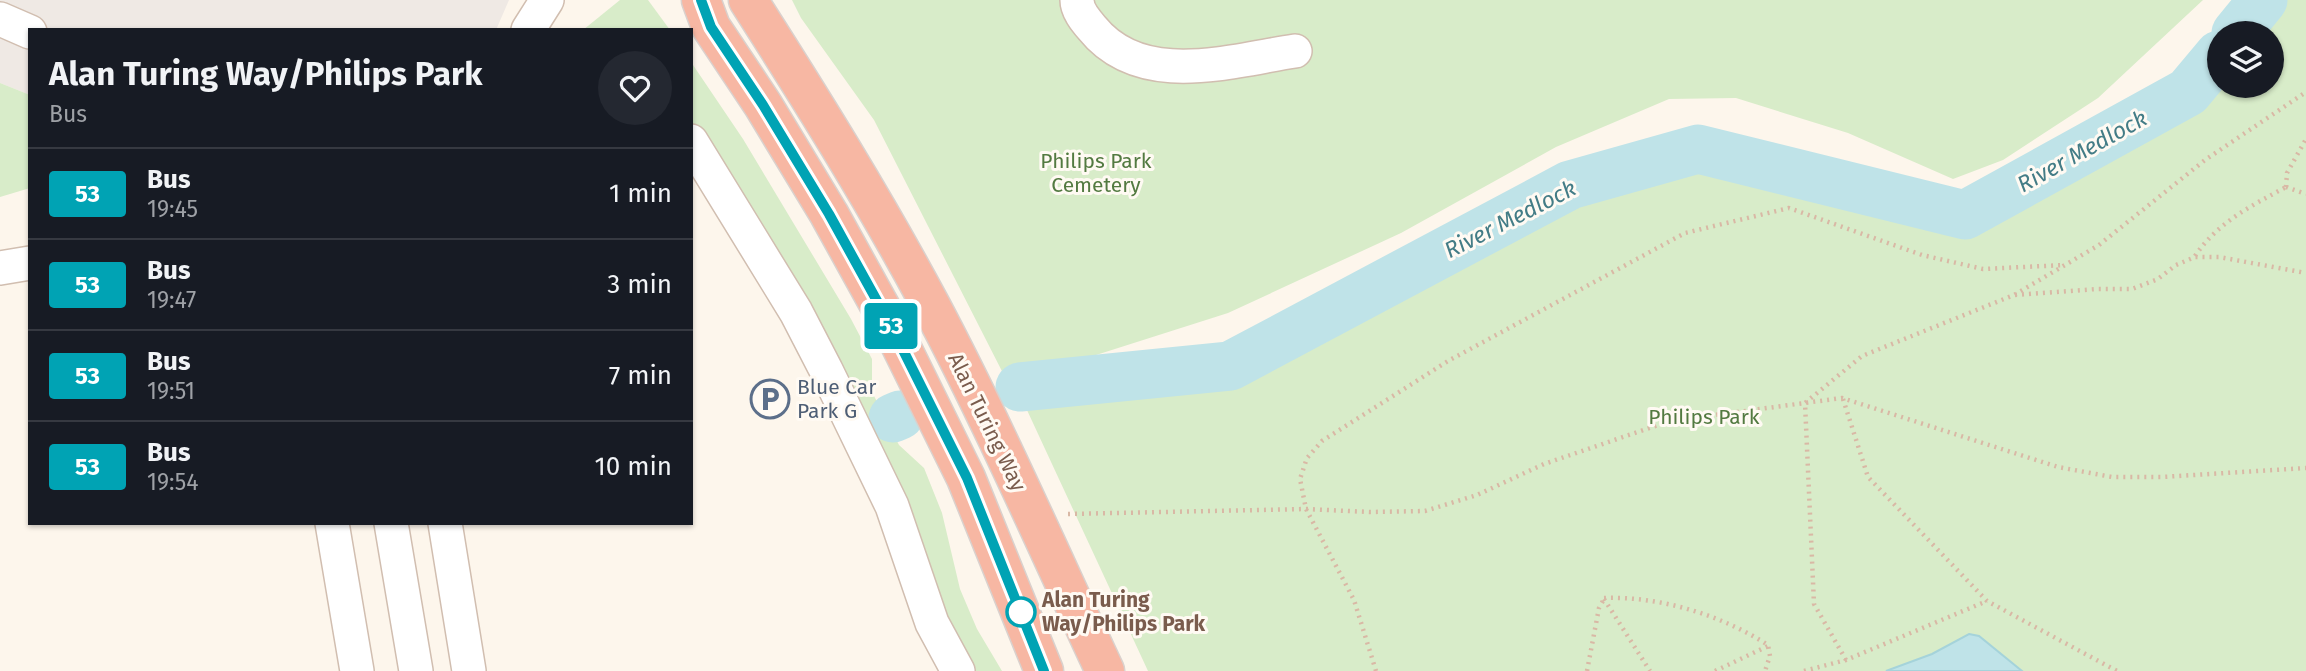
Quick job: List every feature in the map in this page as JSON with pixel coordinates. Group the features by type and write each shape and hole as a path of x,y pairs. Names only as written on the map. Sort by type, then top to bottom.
{"highway":[{"name":"Alan Turing Way","path":"701,0 711,27 763,105 822,203 892,328 967,478 1044,671"},
{"name":"Alan Turing Way","path":"748,0 822,117 919,284 985,413 1105,671"}],"lane":[{"path":"529,28 547,0"},
{"path":"1077,0 1076,4 1081,13 1101,40 1125,55 1146,63 1172,67 1295,51"},
{"path":"0,19 28,31"},
{"path":"693,144 796,312 892,506 932,624 958,671"},
{"path":"0,268 28,263"},
{"path":"332,525 357,671"},
{"path":"391,525 416,671"},
{"path":"445,525 469,671"}],"path":[{"path":"1805,403 1862,356 2014,295 2099,245 2205,160 2306,92"},
{"path":"2286,187 2287,173 2306,139"},
{"path":"2195,257 2206,241 2230,217 2286,187 2306,194"},
{"path":"1376,671 1354,600 1306,509 1300,479 1307,458 1322,441 1448,361 1685,233 1788,208 1922,255 1983,269 2064,265"},
{"path":"2014,295 2132,289 2158,279 2176,265 2195,257 2219,257 2306,273"},
{"path":"1033,517 1074,513 1306,509 1425,511 1477,495 1545,464 1670,421 1842,398 2058,467 2112,477 2162,477 2306,468"},
{"path":"1842,398 1868,477 1987,601 2117,671"},
{"path":"1805,403 1814,604 1846,660"},
{"path":"1604,598 1630,597 1670,604 1723,622 1768,645"},
{"path":"1587,671 1599,608 1604,598"},
{"path":"1604,598 1650,671"},
{"path":"1804,671 1846,660 1987,601"},
{"path":"1715,671 1768,645"},
{"path":"1765,671 1770,656 1768,645"}],"shaded area":[{"path":"0,0 509,0 497,28 28,28 28,94 0,83"}],"green space":[{"path":"620,0 648,0 669,28 585,28"},
{"name":"Philips Park Cemetery","path":"792,0 2203,0 2098,98 2003,160 1953,179 1848,133 1736,98 1669,99 1556,147 1401,233 1228,313 1008,383 874,120 801,18"},
{"name":"Philips Park","path":"2269,0 2306,0 2306,671 1148,671 1020,395 1232,373 1574,189 1698,153 1965,219 2193,96 2207,78 2207,98 2284,98 2284,21 2252,21"},
{"path":"693,65 743,139 851,319 872,359 872,392 899,445 924,468 942,513 960,589 977,629 1002,671 967,671 693,132"},
{"path":"0,83 28,94 28,189 0,197"}],"water":[{"path":"1969,634 1979,636 2022,671 1886,671 1932,654"}],"waterway":[{"name":"River Medlock","path":"2246,21 2263,0"},
{"name":"River Medlock","path":"1020,387 1230,366 1570,185 1698,149 1965,215 2188,92 2207,69"},
{"name":"River Medlock","path":"893,418 900,415"}],"bus line":[{"name":"53","path":"701,0 711,27 763,105 829,214 892,328 967,478 1044,671"}],"place":[{"name":"Blue Car Park G","path":"770,399"},
{"name":"Alan Turing Way/Philips Park","path":"1021,612"}]}
